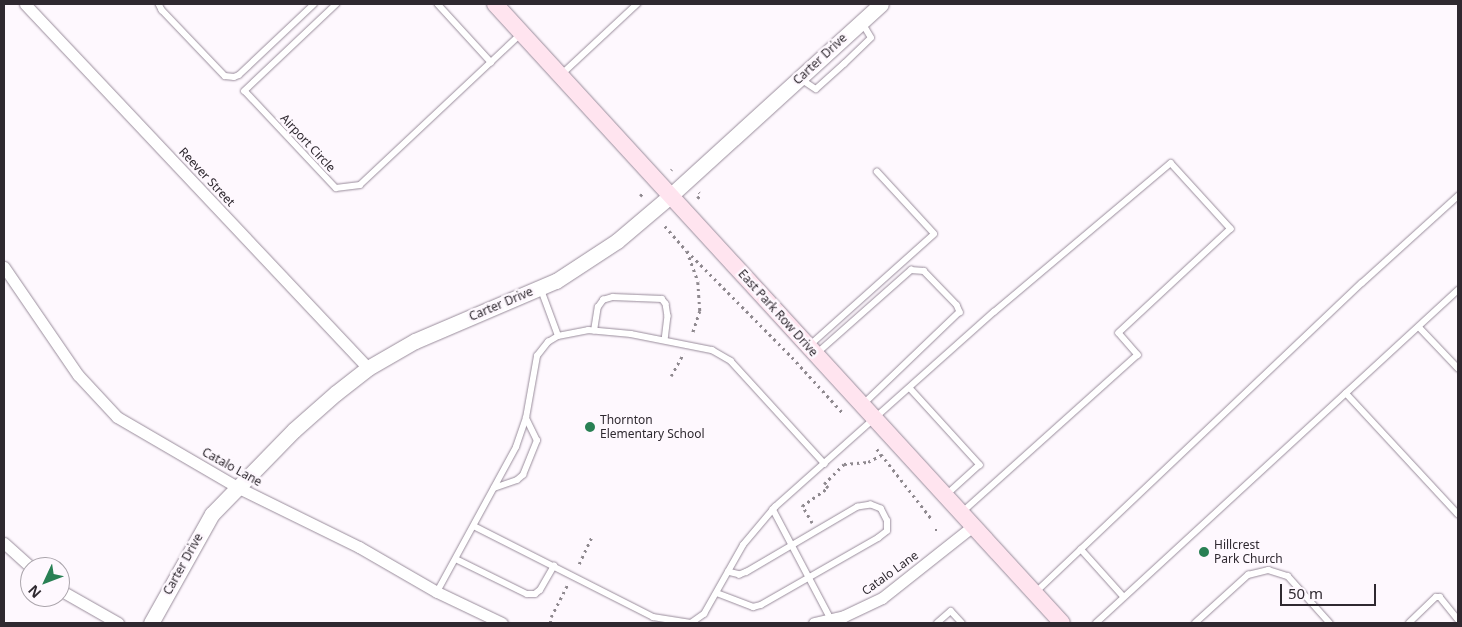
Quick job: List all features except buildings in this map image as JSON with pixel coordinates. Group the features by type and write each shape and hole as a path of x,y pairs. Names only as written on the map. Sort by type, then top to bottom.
{"main road":[{"name":"East Park Row Drive","path":"495,4 1062,623"}],"street":[{"name":"Reever Street","path":"25,4 368,368"},
{"name":"Carter Drive","path":"151,623 212,514 294,430 336,392 368,368 415,341 556,281 617,240 670,196 860,21 881,4"},
{"name":"Catalo Lane","path":"4,267 78,375 117,417 239,488 359,547 437,592 502,623"},
{"name":"Catalo Lane","path":"814,623 832,621 864,608 882,598 972,526"},
{"path":"4,543 20,557"},
{"path":"70,596 118,623"}],"lane":[{"path":"159,4 162,10 225,76 234,77 239,75 314,4"},
{"name":"Airport Circle","path":"337,4 245,91 336,188 360,185 522,34"},
{"path":"438,4 492,62"},
{"path":"560,76 636,4"},
{"path":"474,526 653,617 691,623 704,614 743,545 773,509 994,312 1170,163 1231,229 1119,333 1138,355 961,514"},
{"path":"812,351 934,234 877,172"},
{"path":"1034,593 1362,283 1458,196"},
{"path":"812,351 910,270 924,271 957,305 960,312 863,406"},
{"path":"540,288 558,336"},
{"path":"1096,623 1458,290"},
{"path":"594,330 598,306 603,300 613,297 662,299 666,304 668,316 665,340"},
{"path":"1419,326 1458,368"},
{"path":"437,592 516,447 526,418 537,356 548,342 558,336 594,330 665,340 712,350 731,361 825,464"},
{"path":"910,388 980,465 946,496"},
{"path":"1346,393 1458,514"},
{"path":"494,488 517,480 524,475 537,441 536,434 526,418"},
{"path":"716,593 753,607 761,605 878,538 887,531 887,521 881,509 871,505 858,507 747,572 740,575 728,572"},
{"path":"773,509 832,621"},
{"path":"1081,549 1124,597"},
{"path":"456,559 527,594 535,594 540,590 554,566"},
{"path":"1194,623 1248,575 1268,570 1288,576 1330,623"},
{"path":"1409,623 1436,597 1440,597 1458,619"},
{"path":"937,623 951,611 962,623"}],"path":[{"path":"665,226 687,251 792,356 843,413"},
{"path":"687,251 698,282 700,301 700,311 693,333"},
{"path":"671,376 684,354"},
{"path":"877,449 931,518"},
{"path":"808,515 802,506 828,488 824,484 844,464 868,462 881,455"},
{"path":"579,564 591,538"},
{"path":"550,623 551,616 568,584"}],"place":[{"name":"Thornton Elementary School","path":"590,427"},
{"name":"Hillcrest Park Church","path":"1204,552"}]}
